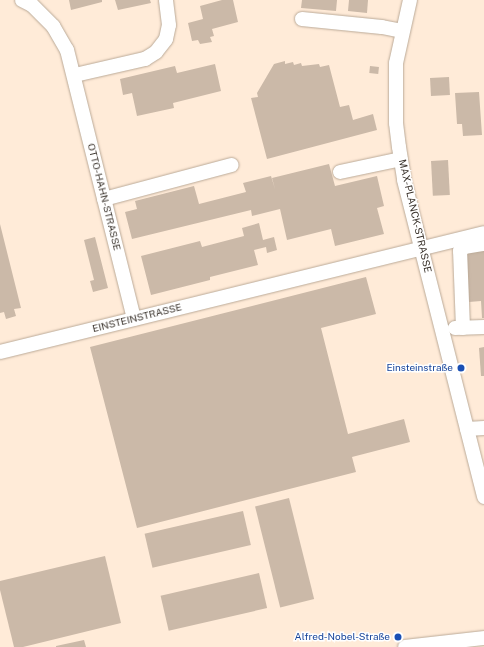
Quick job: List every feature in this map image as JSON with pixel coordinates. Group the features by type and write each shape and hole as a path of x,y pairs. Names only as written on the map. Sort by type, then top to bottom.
{"street":[{"name":"OTTO-HAHN-STRASSE","path":"22,0 32,5 54,26 68,50 134,319"},
{"path":"75,75 145,59 156,52 166,39 169,25 166,0"},
{"name":"MAX-PLANCK-STRASSE","path":"410,0 396,63 396,123 401,159 484,497"},
{"path":"302,19 382,27 402,31"},
{"path":"340,172 401,159"},
{"path":"104,199 232,165"},
{"name":"EINSTEINSTRASSE","path":"0,352 484,233"},
{"path":"463,328 460,250 464,247 484,244"},
{"path":"442,329 484,327"},
{"path":"467,429 484,428"},
{"path":"405,647 484,638"}],"shaded area":[{"path":"0,0 484,0 484,647 0,647"}],"building":[{"path":"69,0 102,0 102,2 71,10"},
{"path":"115,0 150,0 151,3 118,10"},
{"path":"222,0 233,0 238,22 212,29 214,36 210,37 212,42 200,44 198,40 192,41 188,23 203,19 200,6"},
{"path":"302,0 337,0 336,11 301,8"},
{"path":"349,0 368,0 367,13 348,11"},
{"path":"285,61 285,64 293,62 294,65 301,63 302,66 319,64 320,67 329,65 340,107 349,105 353,120 373,114 377,130 267,159 251,98 258,97 257,93 274,64"},
{"path":"215,64 221,91 173,103 174,108 137,116 132,93 123,95 120,79 175,66 177,73"},
{"path":"370,66 379,67 378,74 369,73"},
{"path":"449,77 450,95 431,96 430,78"},
{"path":"479,92 482,135 463,136 462,124 457,124 455,93"},
{"path":"448,160 450,195 433,196 431,161"},
{"path":"329,164 335,186 377,176 384,206 377,208 384,234 335,246 331,229 287,240 280,209 252,216 251,210 132,239 125,212 137,209 135,201 194,186 199,204 246,192 243,183 271,176 275,189 272,178"},
{"path":"259,223 263,240 274,237 277,250 267,253 266,247 254,250 258,265 210,277 210,280 151,295 141,256 200,241 202,247 244,236 242,228"},
{"path":"0,224 21,308 14,309 16,316 6,319 4,312 0,313"},
{"path":"95,237 108,288 93,292 90,281 94,280 84,240"},
{"path":"484,251 484,318 482,318 481,301 469,302 466,252"},
{"path":"366,277 376,314 321,328 348,434 404,419 410,442 352,457 356,472 137,528 90,347"},
{"path":"484,347 484,376 481,376 479,348"},
{"path":"289,498 314,599 280,607 255,506"},
{"path":"243,511 251,545 152,568 145,534"},
{"path":"105,556 121,623 23,647 14,647 0,590 0,581"},
{"path":"259,573 267,608 169,631 161,596"},
{"path":"84,640 86,647 56,647 56,646"}],"place":[{"name":"Einsteinstraße","path":"461,368"},
{"name":"Alfred-Nobel-Straße","path":"398,637"}]}
